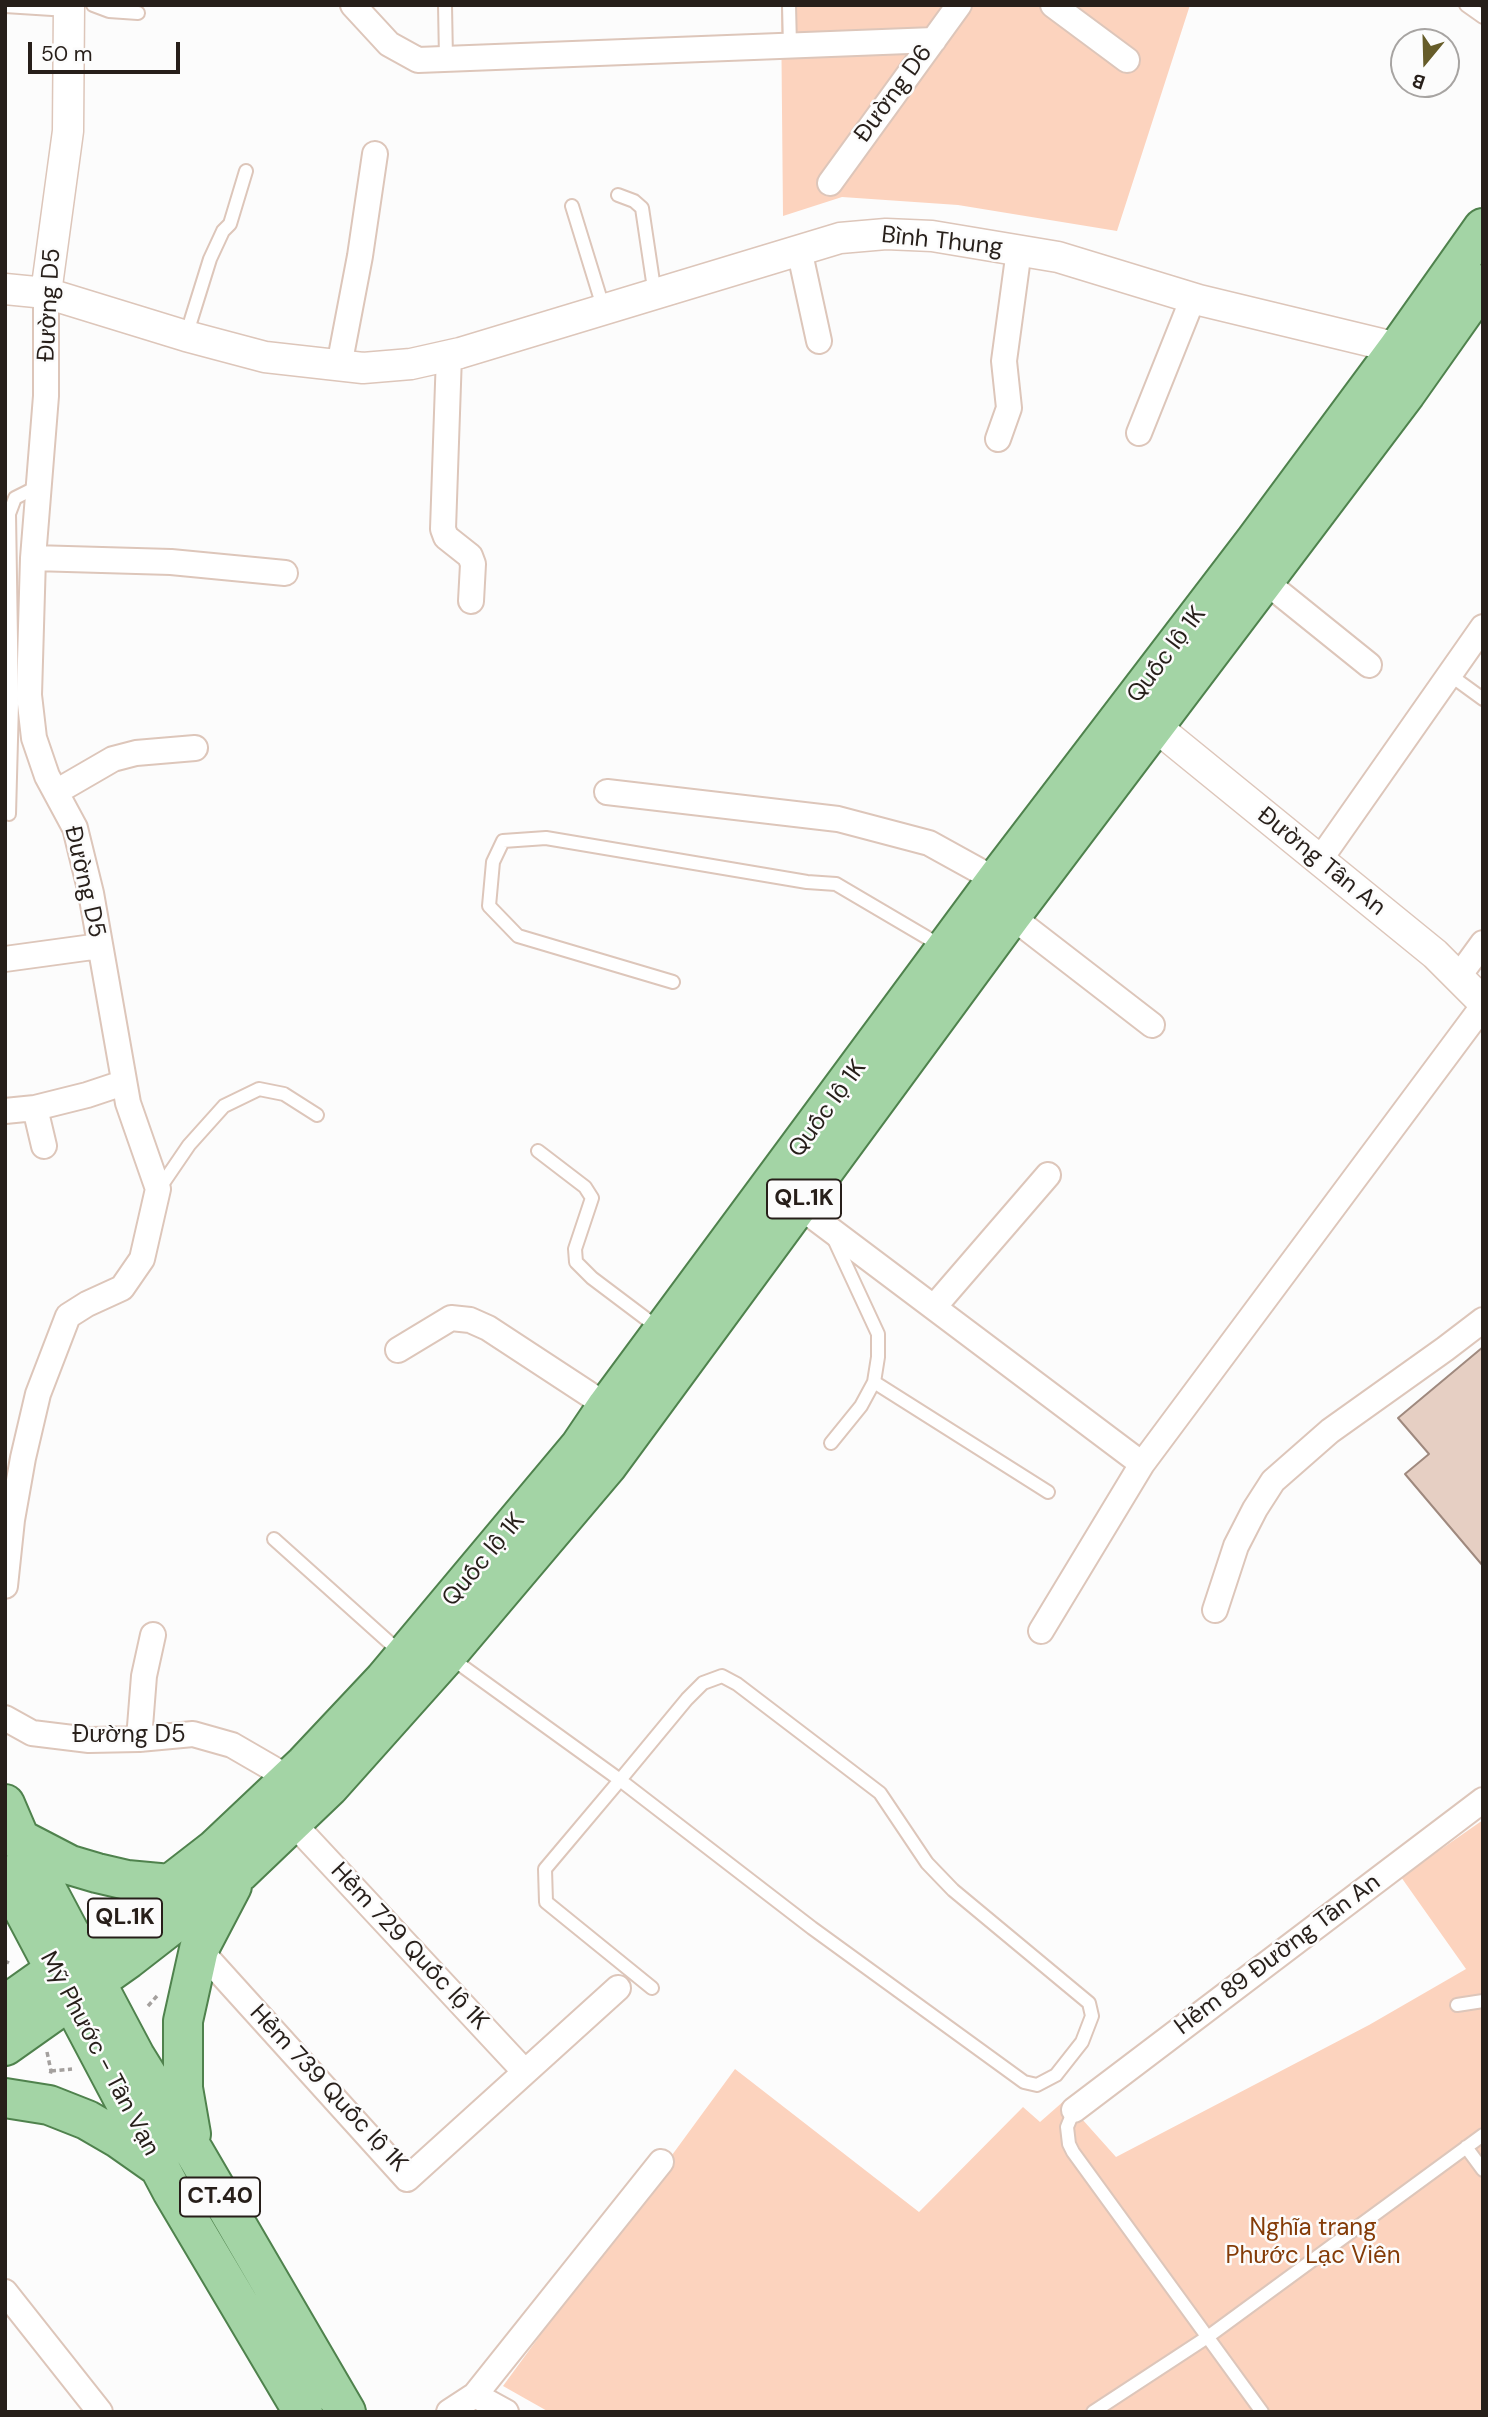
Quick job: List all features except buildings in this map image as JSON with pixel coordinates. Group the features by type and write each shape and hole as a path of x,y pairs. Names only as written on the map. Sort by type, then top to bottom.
{"main road":[{"name":"Quốc lộ 1K","path":"5,2005 75,1975 240,1872 329,1787 447,1656 607,1466 814,1217 1142,715 1483,228"},
{"name":"Quốc lộ 1K","path":"5,2046 170,1884 215,1849 289,1779 375,1689 580,1446 996,880 1142,715 1266,582 1437,352 1483,285"},
{"path":"1398,348 1437,352"},
{"name":"Mỹ Phước - Tân Vạn","path":"5,1804 75,1975 160,2168 303,2412"},
{"path":"20,1839 70,1865 127,1880 170,1884"},
{"path":"195,2153 183,2088 183,2021 199,1949 240,1872"},
{"name":"Mỹ Phước - Tân Vạn","path":"5,1875 135,2056 195,2153 346,2412"},
{"path":"5,2098 49,2105 87,2120 160,2168"}],"street":[{"path":"353,5 389,44 418,60 934,40"},
{"name":"Đường D6","path":"830,183 959,5"},
{"path":"1053,5 1127,60"},
{"name":"Đường D5","path":"77,7 68,131 46,293 46,396 33,558 29,695 34,738 47,776 75,828 100,946 123,1083 158,1189"},
{"path":"339,366 360,256 375,154"},
{"name":"Bình Thung","path":"5,289 46,293 264,357 363,368 411,364 449,355 800,249 840,238 886,234 932,236 1058,257 1193,298 1398,348"},
{"path":"800,249 819,341"},
{"path":"998,439 1009,408 1004,361 1019,250"},
{"path":"1139,433 1193,298"},
{"path":"449,355 443,529 446,537 470,556 474,572 471,601"},
{"path":"33,558 171,562 285,573"},
{"path":"1266,582 1368,665"},
{"path":"1319,861 1483,627"},
{"name":"Đường Tân An","path":"1142,715 1459,976 1483,1004"},
{"path":"56,792 113,759 135,753 195,748"},
{"path":"607,792 838,819 929,843 996,880"},
{"path":"1011,916 1152,1026"},
{"path":"1459,976 1483,943"},
{"path":"5,959 100,946"},
{"path":"1041,1631 1142,1464 1483,1004"},
{"path":"5,1111 35,1108 123,1083"},
{"path":"35,1108 44,1146"},
{"path":"934,1307 1048,1175"},
{"path":"5,1586 12,1520 23,1458 38,1394 68,1316 122,1288 142,1259 158,1189"},
{"path":"814,1217 1142,1464"},
{"path":"398,1350 452,1318 470,1320 488,1328 607,1406"},
{"path":"1215,1610 1236,1546 1273,1481 1330,1432 1483,1320"},
{"path":"139,1739 144,1676 153,1634"},
{"name":"Đường D5","path":"5,1718 32,1733 89,1740 193,1734 232,1745 289,1779"},
{"name":"Hẻm 89 Đường Tân An","path":"1074,2110 1483,1800"},
{"name":"Hẻm 729 Quốc lộ 1K","path":"292,1822 525,2072"},
{"name":"Hẻm 739 Quốc lộ 1K","path":"199,1949 407,2179 618,1988"},
{"path":"449,2412 475,2395 661,2162"},
{"path":"5,2292 100,2412"},
{"path":"475,2395 506,2412"}],"lane":[{"path":"5,5 138,12"},
{"path":"445,5 446,59"},
{"path":"789,5 790,46"},
{"path":"1466,5 1483,17"},
{"path":"186,336 210,259 223,231 230,224 246,171"},
{"path":"618,195 635,201 642,208 654,295"},
{"path":"572,206 604,310"},
{"path":"9,814 9,514 15,498 39,486"},
{"path":"1450,675 1483,699"},
{"path":"673,982 518,936 489,906 494,862 503,841 546,838 807,882 836,884 946,949"},
{"path":"158,1189 190,1145 224,1106 259,1089 284,1094 317,1115"},
{"path":"538,1151 585,1187 592,1198 575,1249 576,1262 592,1278 664,1332"},
{"path":"814,1217 878,1334 874,1382 860,1406 831,1443"},
{"path":"874,1382 1048,1492"},
{"path":"274,1539 403,1656"},
{"path":"447,1656 620,1780 812,1928 1024,2082 1037,2085 1056,2075 1082,2042 1092,2017 1089,2003 953,1890 928,1863 880,1793 737,1684 722,1676 703,1683 687,1699 620,1780 545,1869 547,1902 652,1988"},
{"path":"1457,2006 1483,2001"},
{"path":"1074,2110 1067,2127 1073,2152 1262,2412"},
{"path":"1093,2412 1209,2336 1483,2135"},
{"path":"1466,2147 1483,2170"}],"path":[{"path":"47,2050 51,2071 72,2069"}],"green space":[{"path":"781,5 1190,5 1117,231 958,205 842,197 783,216"},
{"name":"Nghĩa trang Phước Lạc Viên","path":"1483,1820 1483,2412 549,2412 503,2386 735,2069 919,2212 1023,2107 1040,2122 1065,2100 1116,2157 1369,2025 1466,1969 1401,1877"}]}
